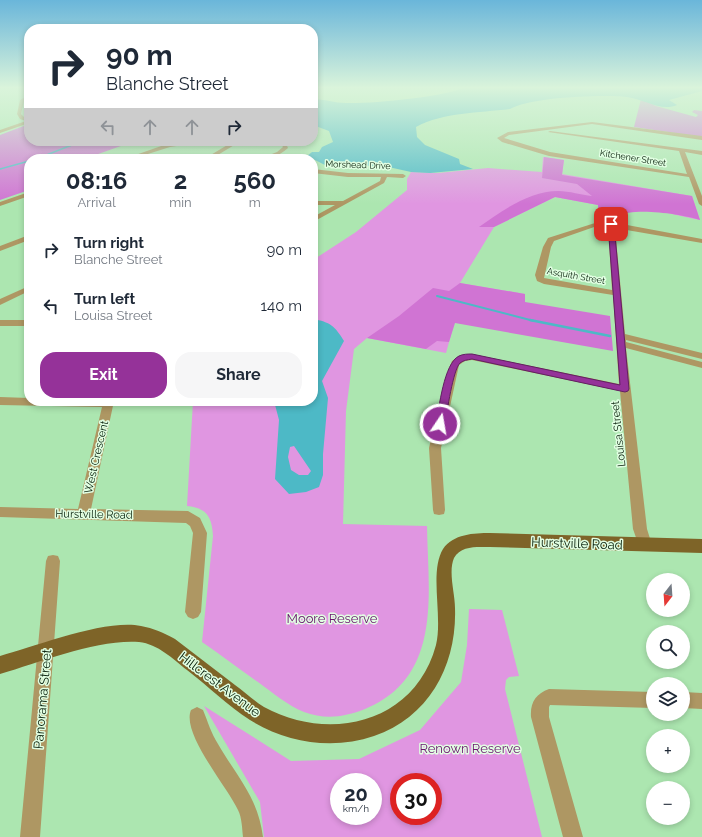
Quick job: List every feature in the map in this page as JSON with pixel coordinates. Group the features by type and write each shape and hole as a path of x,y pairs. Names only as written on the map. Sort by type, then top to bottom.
{"main road":[{"name":"Hurstville Road","path":"454,547 462,542 477,540 702,546"},
{"name":"Hillcrest Avenue","path":"0,665 107,634 131,633 151,637 169,645 256,713 269,720 305,732 326,735 350,735 375,728 412,705 425,689 437,669 444,645 448,610 446,563 447,558 454,547"}],"street":[{"path":"0,132 16,126"},
{"path":"541,129 567,126"},
{"path":"617,126 702,138"},
{"path":"541,129 702,153"},
{"name":"Kitchener Street","path":"541,129 505,134 501,137 502,140 549,154 691,176"},
{"path":"142,154 166,146"},
{"path":"216,154 229,146"},
{"path":"274,154 284,150 285,146"},
{"path":"681,150 702,204"},
{"name":"Morshead Drive","path":"318,172 348,176 403,176"},
{"path":"318,217 382,182 385,175"},
{"path":"0,204 24,196"},
{"path":"318,204 343,203"},
{"path":"611,224 702,241"},
{"name":"Louisa Street","path":"611,224 625,389 640,529 644,545"},
{"name":"Asquith Street","path":"611,224 587,226 553,239 547,247 539,277 547,282 618,293"},
{"path":"0,249 24,240"},
{"path":"0,302 24,290"},
{"path":"0,323 24,323"},
{"path":"621,340 702,356"},
{"path":"621,340 702,365"},
{"path":"439,510 435,448 455,363 462,358 472,357 625,389"},
{"path":"0,401 24,401"},
{"name":"West Crescent","path":"83,514 107,406"},
{"name":"Hurstville Road","path":"0,512 188,517 195,522 200,533 193,612"},
{"name":"Panorama Street","path":"30,837 53,561"},
{"path":"573,837 540,717 540,704 543,699 549,697 646,700"},
{"path":"690,700 702,701"},
{"path":"197,716 200,732 247,807 252,822 253,837"}],"green space":[{"name":"Moore Reserve","path":"543,157 564,160 562,174 692,196 700,220 648,210 627,212 618,216 619,220 624,223 599,218 598,205 555,197 494,227 460,283 525,294 459,306 446,353 367,338 354,349 346,411 343,524 427,526 429,579 426,631 419,655 408,676 390,695 365,709 342,716 327,717 304,712 280,698 202,642 213,536 210,519 204,511 187,506 193,406 318,406 318,257 356,232 407,190 407,179 411,172 438,173 488,168 542,172"},
{"name":"Renown Reserve","path":"469,609 502,610 519,676 509,677 506,680 505,689 542,837 264,837 260,802 204,706 291,761 359,759 420,730 461,682 467,645"}],"shaded area":[{"path":"24,126 24,146 121,146 98,154 24,154 24,192 0,200 0,135"},
{"path":"702,126 702,137 634,127"},
{"path":"544,157 564,160 562,175 692,196 700,220 658,212 635,212 625,213 618,216 619,220 624,223 599,218 598,205 555,197 494,227 479,227 516,203 537,194 558,191 592,196 577,184 542,178"},
{"path":"460,283 525,294 525,302 610,316 613,351 455,323 449,342 437,341 426,349 367,338 399,316 433,288 449,291"}],"water":[{"path":"318,126 418,126 416,127 417,137 425,145 459,159 460,164 473,169 430,173 411,172 384,166 325,165 318,162 318,154 310,154 312,152 319,152 322,147 333,142 329,131"},
{"path":"318,320 328,323 335,328 344,341 322,381 328,398 323,454 323,475 319,487 306,492 289,494 275,479 279,420 275,406 318,406","holes":["294,446 311,471 308,475 299,475 291,470 288,457 290,447"]}],"waterway":[{"path":"49,154 69,146"},
{"path":"0,169 24,162"},
{"path":"437,296 531,320"},
{"path":"531,320 610,336"}],"route":[{"path":"440,424 455,363 462,358 472,357 625,389 611,224"}]}
